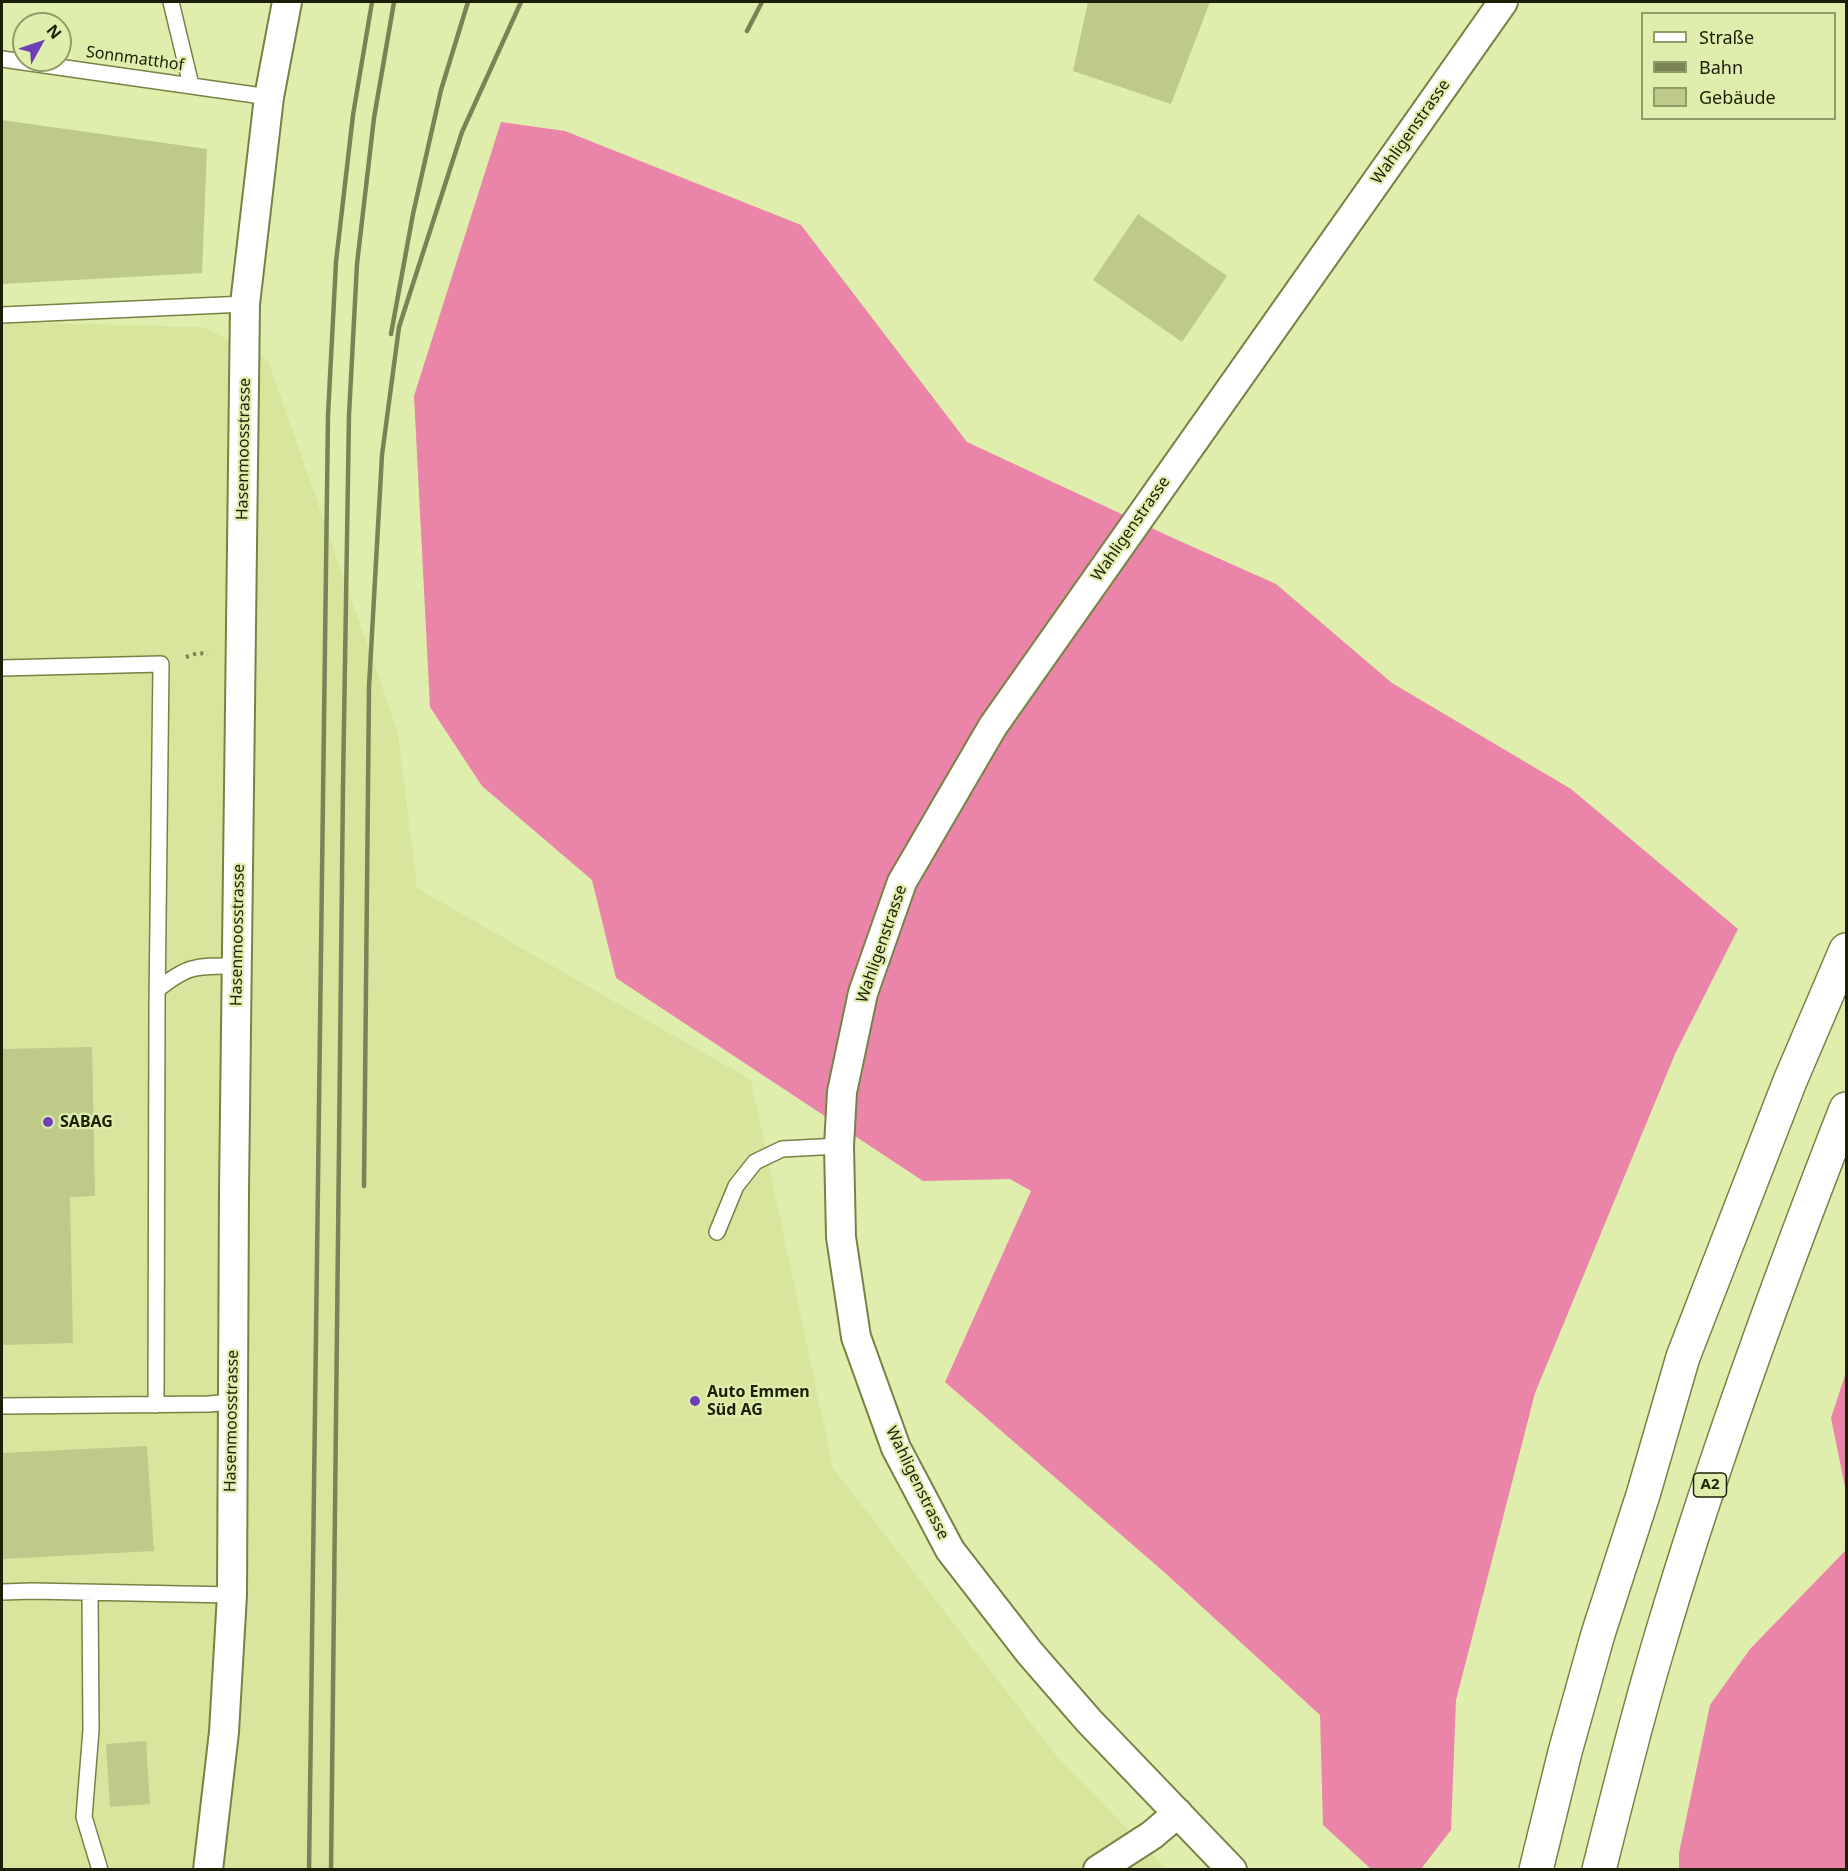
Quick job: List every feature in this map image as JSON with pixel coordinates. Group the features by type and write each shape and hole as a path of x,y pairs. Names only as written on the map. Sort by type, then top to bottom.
{"highway":[{"path":"1536,1869 1565,1752 1598,1634 1643,1495 1683,1357 1790,1081 1846,950"},
{"name":"A2","path":"1599,1869 1656,1654 1698,1518 1751,1362 1846,1109"}],"street":[{"name":"Hasenmoosstrasse","path":"208,1869 224,1732 232,1595 232,1402 246,304 269,98 287,2"},
{"name":"Wahligenstrasse","path":"1232,1869 1089,1721 1029,1652 950,1550 896,1448 856,1337 841,1237 839,1146 842,1092 863,993 902,882 993,726 1503,2"},
{"path":"1098,1869 1152,1835 1178,1813"}],"lane":[{"name":"Sonnmatthof","path":"171,2 191,85"},
{"name":"Sonnmatthof","path":"2,59 269,98"},
{"path":"2,315 246,304"},
{"path":"2,668 161,664 157,990 156,1405"},
{"path":"157,990 175,975 189,968 237,966"},
{"path":"717,1232 736,1186 755,1162 782,1149 839,1146"},
{"path":"2,1406 232,1402"},
{"path":"2,1592 232,1595"},
{"path":"90,1593 91,1730 84,1817 100,1869"}],"path":[{"path":"161,664 198,653 218,654"}],"shaded area":[{"path":"501,122 565,131 801,225 967,442 1276,584 1392,683 1571,789 1738,929 1675,1054 1535,1393 1456,1700 1451,1830 1421,1869 1371,1869 1323,1825 1320,1715 1164,1572 945,1382 1031,1191 1010,1179 923,1181 616,978 592,880 482,786 430,707 414,396"},
{"path":"2,322 203,327 268,360 398,733 417,888 751,1080 833,1468 1055,1754 1166,1869 2,1870"},
{"path":"1846,1372 1846,1492 1831,1418"},
{"path":"1846,1550 1846,1869 1679,1869 1679,1853 1710,1705 1750,1649"}],"building":[{"path":"1088,2 1210,2 1171,104 1073,71"},
{"path":"2,120 207,149 202,273 2,284"},
{"path":"1138,214 1227,276 1182,342 1093,280"},
{"name":"SABAG","path":"92,1047 95,1196 70,1197 73,1343 2,1345 2,1049"},
{"path":"147,1446 154,1551 2,1559 2,1453"},
{"path":"146,1741 150,1804 110,1807 106,1744"}],"railway":[{"path":"309,1870 328,415 336,262 353,115 372,2"},
{"path":"331,1870 349,415 357,264 374,118 394,2"},
{"path":"391,334 413,214 441,90 468,2"},
{"path":"364,1186 369,687 382,455 399,327 462,132 521,2"},
{"path":"747,31 762,2"}],"place":[{"name":"SABAG","path":"48,1122"},
{"name":"Auto Emmen Süd AG","path":"695,1401"}]}
